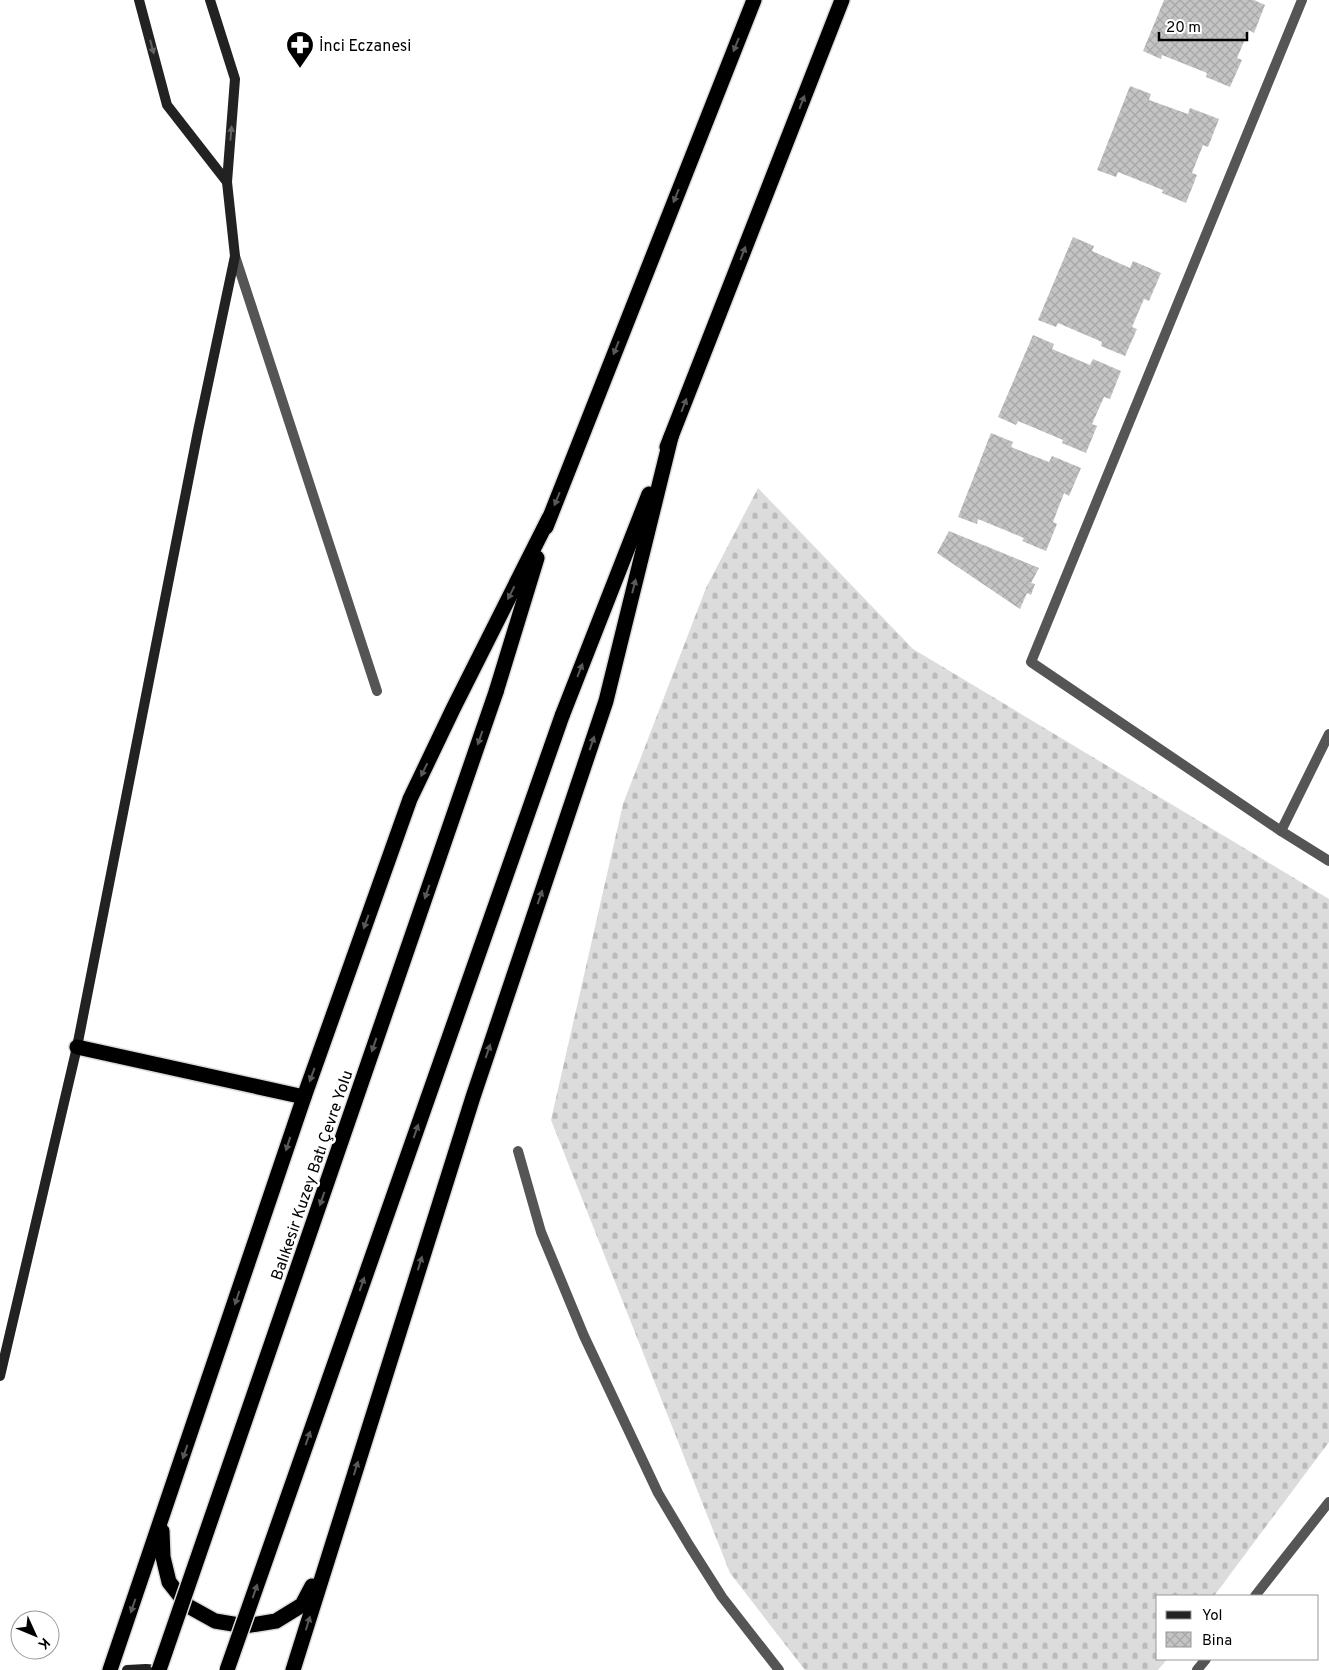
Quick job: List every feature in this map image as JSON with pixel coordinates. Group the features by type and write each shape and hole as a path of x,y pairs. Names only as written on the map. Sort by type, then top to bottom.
{"highway":[{"path":"110,1670 304,1097 410,799 549,518 754,0"},
{"path":"227,1670 562,716 842,0"},
{"path":"293,1670 472,1097 606,702 671,437"},
{"name":"Balıkesir Kuzey Batı Çevre Yolu","path":"158,1670 496,692 549,518"},
{"path":"77,1047 304,1097"},
{"path":"162,1520 163,1558 169,1582 188,1606 215,1621 245,1626 276,1621 302,1605 329,1554"}],"main road":[{"path":"139,0 167,105 227,182"},
{"path":"0,1376 77,1047 196,441 235,256 227,182 236,79 210,0"},
{"path":"127,1670 158,1670"}],"street":[{"path":"1302,0 1031,662 1281,831 1329,861"},
{"path":"235,256 377,691"},
{"path":"1281,831 1329,734"},
{"path":"518,1151 541,1232 584,1336 658,1493 722,1597 778,1670"},
{"path":"1256,1595 1329,1502"},
{"path":"1197,1670 1205,1660"}],"green space":[{"path":"758,488 913,649 1329,899 1329,1442 1215,1595 1156,1595 1156,1660 1166,1660 1158,1670 805,1670 730,1573 551,1120 623,804 706,588"}],"building":[{"path":"1164,0 1254,0 1265,5 1254,33 1249,30 1237,58 1242,60 1230,87 1206,77 1207,73 1162,55 1161,59 1143,51"},
{"path":"1130,86 1151,94 1149,100 1188,114 1190,108 1219,119 1208,147 1203,145 1192,173 1197,175 1186,203 1162,193 1163,190 1118,172 1116,177 1097,170"},
{"path":"1073,237 1094,246 1092,251 1130,268 1133,261 1161,273 1149,301 1144,299 1132,327 1137,329 1125,356 1101,346 1102,342 1058,323 1056,327 1038,320"},
{"path":"1033,335 1054,344 1052,349 1090,365 1093,359 1121,371 1110,399 1104,397 1092,424 1097,426 1086,453 1062,443 1063,440 1018,421 1016,425 998,417"},
{"path":"991,433 1013,442 1011,447 1049,462 1052,456 1081,468 1069,496 1064,493 1053,522 1057,524 1046,551 1022,541 1024,538 978,519 977,524 958,517"},
{"path":"949,531 1039,568 1031,583 1035,584 1031,595 1027,593 1020,609 937,553"}],"place":[{"name":"İnci Eczanesi","path":"300,69"}]}
